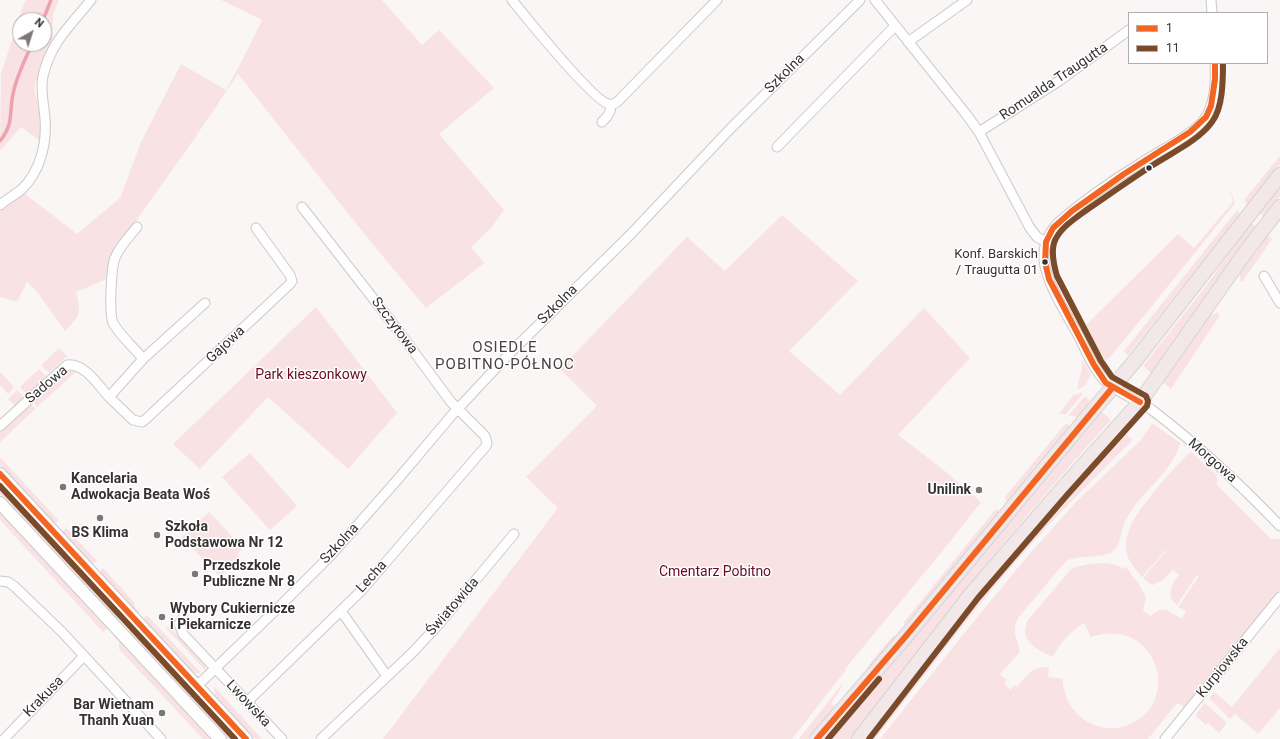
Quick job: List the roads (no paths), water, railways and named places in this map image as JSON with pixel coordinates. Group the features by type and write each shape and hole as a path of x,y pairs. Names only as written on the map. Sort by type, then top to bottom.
{"main road":[{"path":"817,739 906,636 1113,387 1177,308 1232,235 1280,175"},
{"path":"859,739 993,568 1140,402 1280,207"},
{"name":"Lwowska","path":"0,474 246,739"},
{"path":"0,503 220,739"}],"street":[{"path":"0,205 26,184 39,163 46,126 42,90 42,81 46,66 59,38 91,0"},
{"path":"512,0 544,40 575,74 603,102 611,105 615,104 717,0"},
{"name":"Szkolna","path":"197,686 281,605 336,549 452,414 458,410 538,325 629,236 714,146 860,0"},
{"path":"875,0 959,104 979,132 1030,228 1037,237 1046,242 1051,231 1068,214 1124,174 1190,132 1206,117 1211,106 1215,64"},
{"path":"908,42 967,0"},
{"path":"1211,0 1212,12"},
{"path":"777,147 895,26"},
{"name":"Romualda Traugutta","path":"979,132 1059,81 1128,31"},
{"path":"602,122 609,114 611,105"},
{"name":"Szczytowa","path":"302,207 458,410 485,436 487,443"},
{"path":"136,228 114,260 111,317 121,334 144,359"},
{"name":"Gajowa","path":"109,397 133,420 137,422 146,419 290,284 292,281 290,275 256,228"},
{"name":"Morgowa","path":"1046,242 1045,262 1049,279 1094,365 1106,382 1140,402 1221,467 1280,526"},
{"path":"1264,276 1280,303"},
{"path":"109,397 144,359 205,303"},
{"name":"Sadowa","path":"0,426 67,365 72,364 82,369 109,397"},
{"name":"Lecha","path":"247,702 340,611 384,565 468,468 487,443"},
{"name":"Światowida","path":"321,739 413,652 439,624 514,534"},
{"path":"0,581 8,582 14,586 62,632 161,739"},
{"name":"Kurpiowska","path":"1165,739 1280,597"},
{"path":"340,611 387,676"},
{"name":"Lwowska","path":"183,618 179,624 183,634 282,739"},
{"name":"Krakusa","path":"4,739 84,656"}],"waterway":[{"path":"46,12 51,0"},
{"path":"0,141 9,124 14,88 28,52"}],"place":[{"name":"Konf. Barskich / Traugutta 01","path":"1045,262"},
{"name":"Kancelaria Adwokacja Beata Woś","path":"63,487"},
{"name":"Unilink","path":"979,490"},
{"name":"BS Klima","path":"100,518"},
{"name":"Szkoła Podstawowa Nr 12","path":"157,535"},
{"name":"Przedszkole Publiczne Nr 8","path":"195,574"},
{"name":"Wybory Cukiernicze i Piekarnicze","path":"162,617"},
{"name":"Bar Wietnam Thanh Xuan","path":"162,713"}],"district":[{"name":"OSIEDLE POBITNO-PÓŁNOC","path":"505,356"}],"park label":[{"name":"Park kieszonkowy","path":"311,375"},
{"name":"Cmentarz Pobitno","path":"715,572"}]}
